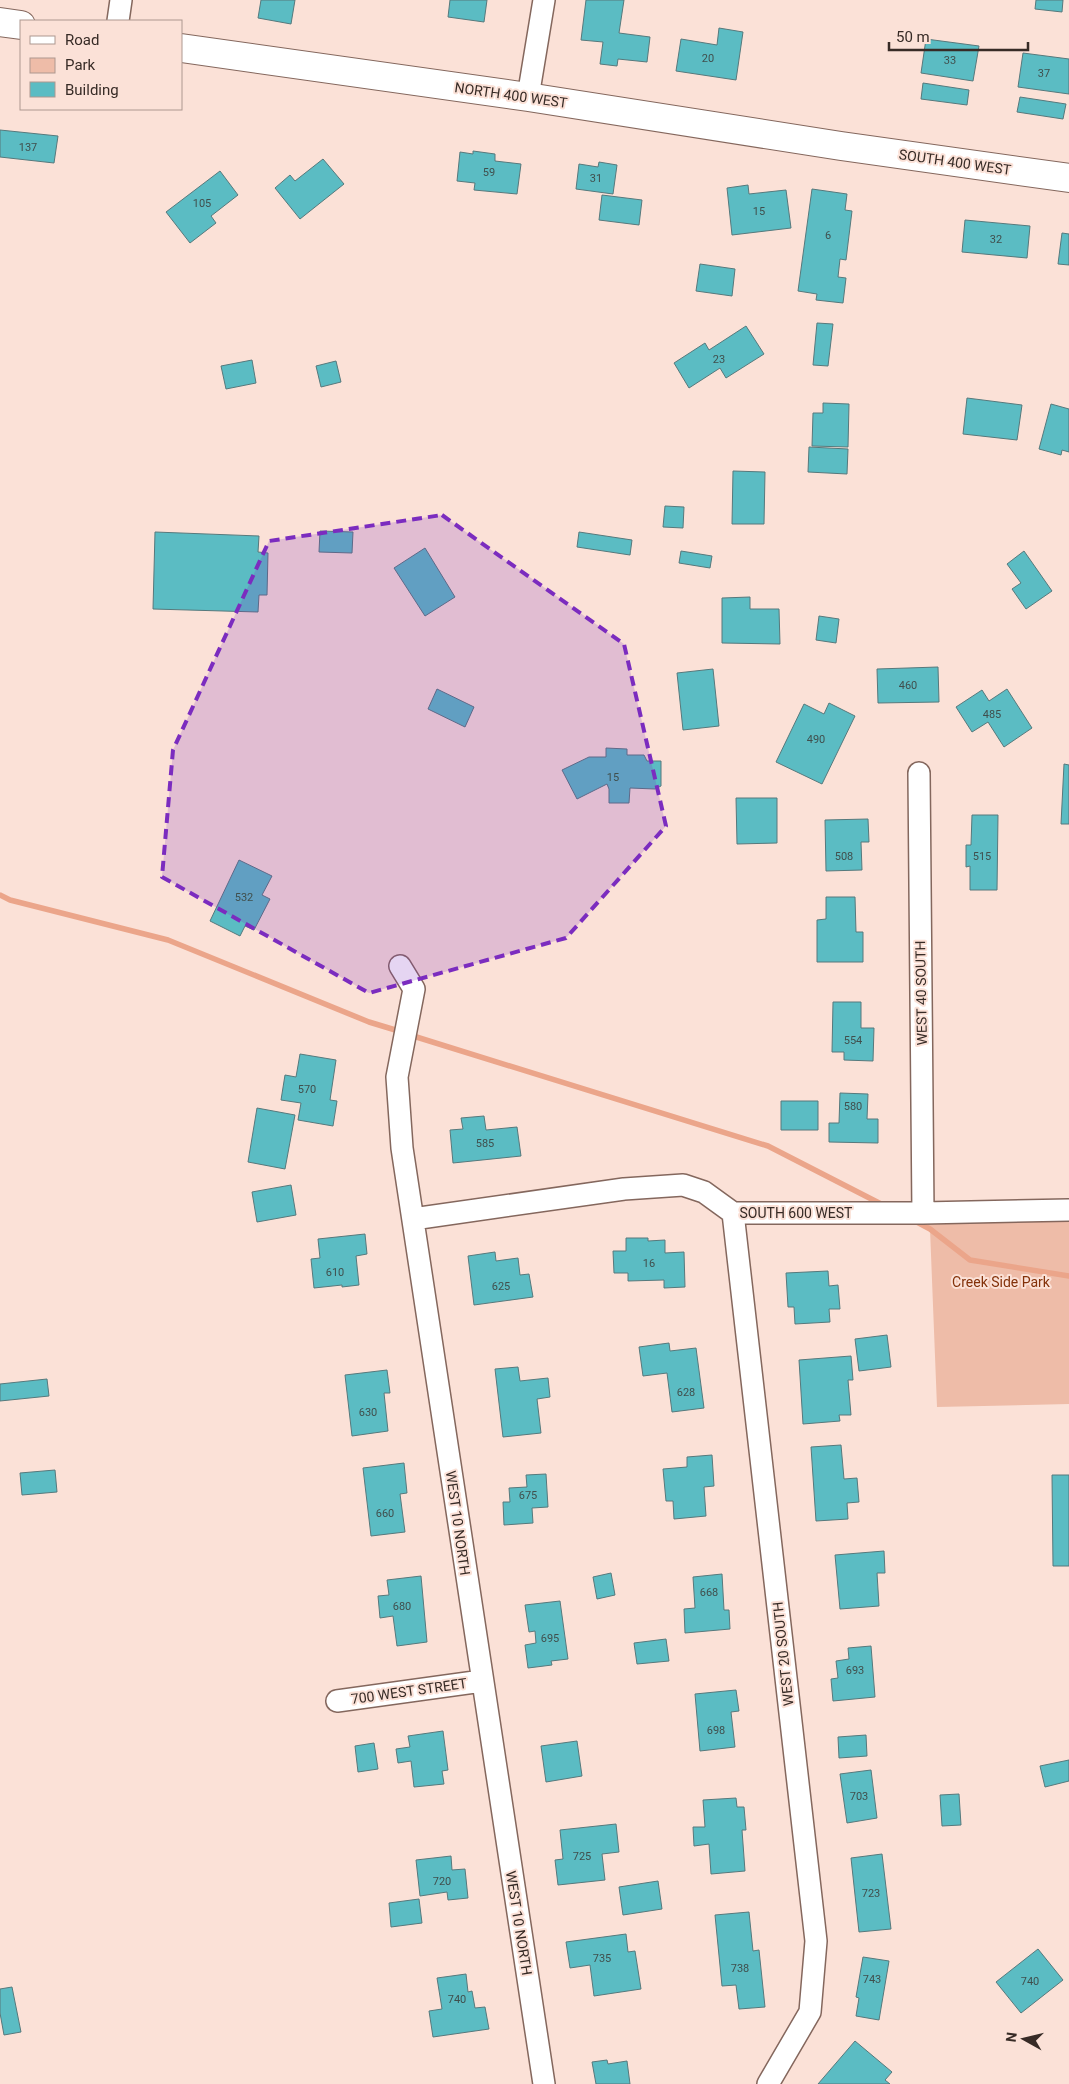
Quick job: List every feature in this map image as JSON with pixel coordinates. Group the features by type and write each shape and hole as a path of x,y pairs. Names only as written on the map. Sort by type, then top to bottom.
{"street":[{"path":"118,20 121,0"},
{"path":"528,97 544,0"},
{"path":"0,22 20,25"},
{"name":"NORTH 400 WEST","path":"182,48 528,97 841,146"},
{"name":"SOUTH 400 WEST","path":"841,146 1069,178"},
{"name":"WEST 40 SOUTH","path":"919,773 923,1213"},
{"name":"WEST 10 NORTH","path":"400,966 414,989 397,1077 402,1148 544,2084"},
{"name":"SOUTH 600 WEST","path":"413,1219 624,1188 683,1185 704,1192 733,1213 923,1213 1069,1210"},
{"name":"WEST 20 SOUTH","path":"733,1213 816,1941 810,2012 768,2084"},
{"name":"700 WEST STREET","path":"336,1701 482,1681"}],"highlighted area":[{"path":"442,515 624,644 666,826 566,938 369,993 162,877 173,750 269,541"}],"green space":[{"name":"Creek Side Park","path":"1069,1210 1069,1404 937,1407 930,1229 923,1213"}],"building":[{"path":"261,0 295,0 291,24 258,18"},
{"path":"450,0 487,0 484,22 448,17"},
{"path":"586,0 624,0 619,33 650,37 647,62 618,59 617,66 600,64 603,42 581,40"},
{"path":"1036,0 1063,0 1062,12 1035,9"},
{"path":"719,28 743,32 736,80 676,71 681,39 717,45"},
{"path":"926,39 979,46 973,81 921,73"},
{"path":"1023,53 1069,59 1069,94 1018,87"},
{"path":"923,83 969,90 967,105 921,99"},
{"path":"1020,97 1066,104 1063,119 1017,112"},
{"path":"0,130 58,136 54,163 0,157"},
{"path":"473,151 495,154 495,161 521,164 517,194 474,190 475,183 457,181 460,152 473,154"},
{"path":"323,159 344,184 300,219 275,188 290,175 295,181"},
{"path":"599,162 617,165 613,194 576,189 579,164 598,167"},
{"path":"220,171 238,195 211,216 216,223 190,243 166,212"},
{"path":"748,185 749,194 786,190 791,228 732,235 727,188"},
{"path":"812,189 847,194 845,210 852,211 846,260 840,259 838,277 846,278 843,303 816,300 817,294 798,291"},
{"path":"602,195 642,200 639,225 599,220"},
{"path":"965,220 1030,226 1027,258 962,252"},
{"path":"1062,233 1069,234 1069,265 1058,264"},
{"path":"700,264 735,269 732,296 696,291"},
{"path":"817,323 833,324 828,366 813,365"},
{"path":"746,326 764,354 726,378 720,368 689,388 674,363 705,343 709,350"},
{"path":"252,360 256,383 226,389 221,366"},
{"path":"336,361 341,382 321,387 316,366"},
{"path":"967,398 1022,405 1017,440 963,434"},
{"path":"823,403 849,404 848,447 812,446 813,413 823,413"},
{"path":"1051,404 1069,409 1069,452 1062,450 1061,455 1039,449"},
{"path":"809,447 848,449 847,474 808,472"},
{"path":"733,471 765,472 764,524 732,524"},
{"path":"665,506 684,507 683,528 663,527"},
{"path":"320,531 353,532 352,553 319,552"},
{"path":"155,532 259,536 258,552 268,553 267,595 259,595 258,612 153,609"},
{"path":"579,532 632,540 630,555 577,547"},
{"path":"425,548 455,597 425,616 394,568"},
{"path":"681,551 712,556 710,568 679,563"},
{"path":"1024,551 1052,591 1026,609 1012,589 1021,583 1007,564"},
{"path":"750,597 750,609 779,609 780,644 722,643 722,598"},
{"path":"819,616 839,619 836,643 816,640"},
{"path":"938,667 939,702 878,703 877,669"},
{"path":"713,669 719,726 683,730 677,673"},
{"path":"437,689 474,707 465,727 428,709"},
{"path":"1007,689 1032,728 1004,747 988,722 972,732 956,707 982,690 989,701"},
{"path":"829,703 855,716 822,784 776,762 804,704 824,714"},
{"path":"606,748 627,749 627,755 644,755 647,761 661,761 661,786 655,789 630,788 629,803 609,803 607,784 577,799 562,770 589,757 606,757"},
{"path":"1064,764 1069,765 1069,824 1061,824"},
{"path":"736,798 777,798 777,843 737,844"},
{"path":"972,815 998,815 997,890 970,890 970,866 966,867 966,845 971,845"},
{"path":"868,819 869,842 861,842 862,870 826,871 825,820"},
{"path":"239,860 272,876 262,895 270,899 254,930 245,926 240,936 210,921"},
{"path":"826,897 855,897 856,932 863,932 863,962 817,962 817,920 826,919"},
{"path":"833,1002 861,1002 861,1028 874,1028 873,1061 844,1060 844,1052 832,1052"},
{"path":"300,1054 336,1060 330,1100 337,1101 333,1126 298,1120 301,1103 281,1100 285,1075 296,1077"},
{"path":"840,1093 868,1094 867,1119 878,1119 878,1143 829,1142 829,1123 839,1123"},
{"path":"781,1101 818,1101 818,1130 781,1130"},
{"path":"257,1108 295,1115 285,1169 248,1162"},
{"path":"484,1116 486,1130 517,1127 521,1156 453,1163 450,1130 463,1129 461,1118"},
{"path":"291,1185 296,1215 257,1222 252,1192"},
{"path":"365,1234 367,1254 356,1256 359,1285 314,1288 311,1259 320,1258 318,1239"},
{"path":"626,1238 648,1238 648,1241 665,1240 665,1253 684,1252 685,1287 664,1288 664,1280 628,1281 628,1273 614,1273 613,1251 626,1251"},
{"path":"495,1252 496,1261 518,1258 520,1275 529,1274 533,1297 474,1305 468,1256"},
{"path":"828,1271 829,1286 838,1285 840,1309 829,1309 830,1322 795,1324 794,1307 788,1307 786,1273"},
{"path":"887,1335 891,1367 859,1371 855,1339"},
{"path":"669,1343 670,1351 696,1348 704,1408 672,1412 667,1373 643,1376 639,1347"},
{"path":"851,1356 853,1380 848,1380 851,1415 839,1415 840,1421 803,1424 799,1360"},
{"path":"518,1367 520,1381 548,1378 550,1397 537,1399 541,1433 503,1437 495,1369"},
{"path":"387,1370 390,1393 384,1393 388,1431 352,1436 345,1375"},
{"path":"47,1379 49,1396 0,1401 0,1384"},
{"path":"841,1445 844,1479 857,1478 859,1502 847,1503 848,1519 816,1521 811,1447"},
{"path":"712,1455 714,1486 704,1487 706,1516 674,1519 673,1501 666,1501 663,1469 687,1467 687,1457"},
{"path":"404,1463 407,1493 400,1494 405,1532 371,1536 363,1468"},
{"path":"55,1470 57,1492 22,1495 20,1473"},
{"path":"546,1474 548,1507 532,1508 533,1523 504,1525 503,1502 510,1502 509,1488 527,1487 526,1475"},
{"path":"1052,1475 1069,1475 1069,1566 1053,1566"},
{"path":"884,1551 885,1573 877,1573 879,1606 840,1609 835,1555"},
{"path":"611,1573 615,1595 597,1599 593,1577"},
{"path":"722,1574 724,1610 729,1610 730,1629 685,1633 684,1609 695,1608 693,1577"},
{"path":"421,1576 427,1642 397,1646 393,1616 380,1618 378,1596 389,1595 387,1580"},
{"path":"560,1601 568,1659 551,1661 552,1665 528,1668 525,1645 536,1643 535,1631 529,1632 525,1605"},
{"path":"666,1639 669,1661 637,1664 634,1643"},
{"path":"871,1646 875,1697 833,1701 831,1679 838,1678 836,1661 849,1659 848,1648"},
{"path":"736,1690 739,1711 731,1712 735,1747 700,1751 695,1694"},
{"path":"443,1731 448,1770 442,1771 444,1784 414,1787 411,1761 398,1763 396,1749 410,1747 408,1736"},
{"path":"866,1735 867,1756 839,1758 838,1737"},
{"path":"577,1741 582,1776 546,1782 541,1746"},
{"path":"374,1743 378,1769 358,1772 355,1746"},
{"path":"1069,1760 1069,1781 1045,1787 1040,1766"},
{"path":"871,1770 877,1818 847,1823 840,1774"},
{"path":"959,1794 961,1825 942,1826 940,1795"},
{"path":"736,1798 737,1807 744,1807 746,1830 742,1830 745,1871 711,1874 709,1844 694,1846 693,1827 705,1827 703,1800"},
{"path":"616,1824 619,1852 602,1854 605,1880 558,1885 555,1860 563,1859 560,1830"},
{"path":"882,1854 891,1929 859,1932 851,1858"},
{"path":"451,1856 452,1870 465,1869 468,1898 448,1900 447,1892 420,1896 416,1860"},
{"path":"658,1881 662,1909 623,1915 619,1887"},
{"path":"419,1899 422,1923 391,1927 389,1903"},
{"path":"749,1912 753,1951 759,1950 765,2007 739,2009 736,1985 722,1986 715,1915"},
{"path":"626,1934 628,1952 635,1951 641,1989 594,1996 590,1965 570,1968 566,1942"},
{"path":"1038,1949 1063,1980 1021,2013 996,1982"},
{"path":"863,1957 889,1961 879,2020 856,2016 859,1998 856,1997"},
{"path":"466,1974 468,1992 472,1991 475,2008 485,2007 489,2029 433,2037 429,2011 442,2009 437,1978"},
{"path":"12,1987 21,2032 4,2035 0,2013 0,1989"},
{"path":"855,2041 892,2072 885,2080 890,2084 818,2084"},
{"path":"607,2060 608,2064 627,2061 630,2084 596,2084 592,2062"}],"waterway":[{"path":"0,895 10,900 168,940 369,1022 402,1032"},
{"path":"410,1035 768,1146 885,1206"},
{"path":"913,1220 930,1229 970,1260 1069,1276"}]}
